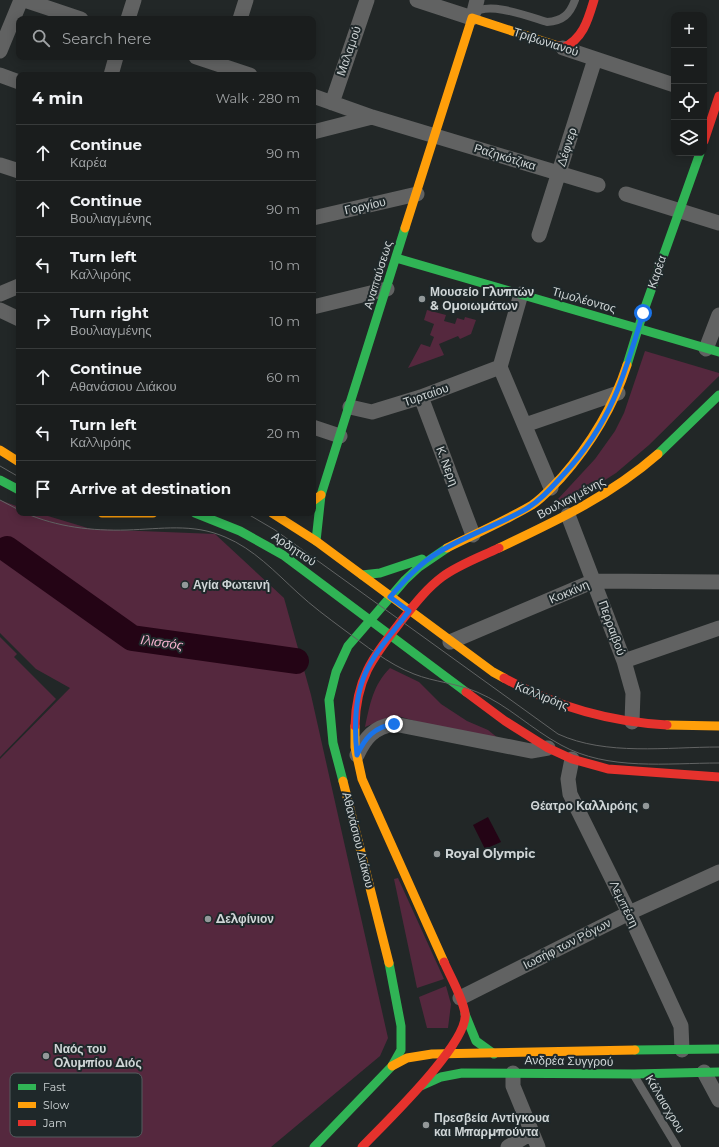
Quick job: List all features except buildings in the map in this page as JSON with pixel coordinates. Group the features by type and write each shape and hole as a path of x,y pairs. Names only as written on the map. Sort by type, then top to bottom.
{"main road":[{"path":"562,48 570,46 578,39 585,26 594,0"},
{"name":"Τριβωνιανού","path":"474,10 562,48"},
{"name":"Αναπαύσεως","path":"316,541 322,495 474,10"},
{"path":"707,129 715,97"},
{"name":"Καρέα","path":"551,488 594,438 618,393 638,328 678,210 699,156"},
{"name":"Τιμολέοντος","path":"396,258 713,350"},
{"name":"Βουλιαγμένης","path":"390,636 430,587 455,569 568,515 599,498 630,478 678,436 719,395"},
{"path":"0,450 16,460"},
{"path":"0,480 16,488"},
{"name":"Βουλιαγμένης","path":"370,621 390,597 419,567 439,552 524,510 551,488"},
{"path":"316,499 322,495"},
{"name":"Αρδηττού","path":"205,516 219,520 252,536 302,568 370,621"},
{"name":"Αρδηττού","path":"277,516 316,541 390,597"},
{"path":"362,575 380,573 405,566 439,552"},
{"name":"Καλλιρόης","path":"390,597 450,642 522,690 559,704 596,715 632,722 666,725 719,726"},
{"path":"370,621 505,721 548,748 572,759 590,765 630,772 719,777"},
{"name":"Αθανάσιου Διάκου","path":"370,621 348,646 340,660 333,681 330,700 330,718 333,742 388,957 401,1026 401,1050 392,1066"},
{"name":"Αθανάσιου Διάκου","path":"390,636 368,668 360,686 356,718 357,755 362,781 460,998 476,1041 494,1054"},
{"path":"446,1054 462,1029 465,1014"},
{"name":"Ανδρέα Συγγρού","path":"314,1147 392,1066 407,1058 418,1055 719,1049"},
{"name":"Ανδρέα Συγγρού","path":"362,1147 421,1086 446,1054"},
{"name":"Ανδρέα Συγγρού","path":"421,1086 441,1077 462,1073 634,1074 712,1072"}],"street":[{"path":"0,51 21,0"},
{"path":"24,0 72,16"},
{"path":"129,16 134,0"},
{"path":"241,16 246,0"},
{"name":"Μαλαμού","path":"332,103 367,0"},
{"name":"Τριβωνιανού","path":"417,0 474,10"},
{"name":"Τριβωνιανού","path":"562,48 671,84"},
{"name":"Δέφνερ","path":"539,235 595,59"},
{"path":"112,72 115,60"},
{"path":"206,60 242,72"},
{"path":"0,75 16,81"},
{"name":"Ραζηκότζικα","path":"316,97 372,117 598,185"},
{"path":"316,131 372,117"},
{"path":"0,165 16,170"},
{"name":"Γοργίου","path":"316,217 417,194"},
{"path":"626,194 719,222"},
{"path":"0,294 16,287"},
{"path":"316,306 387,289"},
{"path":"521,294 500,367 551,488"},
{"path":"0,310 16,318"},
{"path":"713,350 719,315"},
{"name":"Τυρταίου","path":"350,407 372,412 421,397 500,367"},
{"path":"526,426 618,393"},
{"name":"Κ. Νερη","path":"421,397 473,535"},
{"path":"316,428 340,436"},
{"name":"Περραιβού","path":"568,515 624,661 633,693 632,722"},
{"name":"Κοκκίνη","path":"450,642 594,582 719,582"},
{"path":"624,661 719,628"},
{"path":"357,755 364,740 369,734 384,725 394,724 531,751 548,748"},
{"name":"Λεμπέση","path":"572,759 568,779 570,794 629,913 681,1026 682,1050"},
{"name":"Ιωσήφ των Ρόγων","path":"460,998 629,913 719,872"},
{"path":"712,1072 719,1100"},
{"path":"513,1073 513,1086 538,1147"},
{"path":"508,1147 531,1133"}],"lane":[{"path":"474,10 490,6 547,22 554,22 562,19 571,11 575,0"},
{"name":"Κάλαισχρου","path":"634,1074 677,1147"}],"shaded area":[{"path":"427,310 446,315 444,321 455,324 457,318 464,320 465,317 476,320 471,334 460,339 458,336 439,344 444,355 408,368 421,344 430,347 434,337 430,335 434,324 424,320"},
{"path":"645,351 719,373 719,376 649,445 616,473 566,505 558,499 595,459 615,431 624,413"},
{"path":"0,500 16,506 16,516 48,516 91,529 215,534 284,598 311,695 388,1038 380,1056 271,1147 0,1147 0,759 70,688 36,669 0,633"},
{"path":"0,637 17,654 14,657 56,699 0,757"},
{"path":"390,668 419,682 441,704 467,721 488,730 503,742 500,745 394,715 365,727 373,695 384,674"},
{"path":"488,817 501,842 485,849 473,825"},
{"path":"398,878 444,979 417,988 394,879"},
{"path":"446,986 451,1004 448,1028 427,1028 419,997"}],"waterway":[{"name":"Ιλισσός","path":"7,549 132,638 296,661"}],"tram line":[{"path":"0,466 16,475"},
{"path":"0,500 16,508"},
{"path":"32,516 62,525 88,529 127,530 189,528 225,537 255,554 314,607 386,660 414,674 453,684 488,697 561,745 598,759 618,762 638,764 719,763"},
{"path":"251,516 275,530 558,734 577,741 616,748 658,749 719,747"}],"traffic: fast":[{"path":"627,365 643,313 699,156"},
{"path":"316,541 321,495 405,228"},
{"path":"396,258 719,352"},
{"path":"658,454 719,395"},
{"path":"0,480 16,488"},
{"path":"202,516 240,531 283,555 466,692"},
{"path":"343,781 333,743 329,700 336,672 348,646 405,580 419,567 447,548"},
{"path":"362,575 380,573 422,559"},
{"path":"314,1147 392,1066 401,1050 401,1026 389,963"},
{"path":"465,1014 476,1041 494,1054"},
{"path":"635,1050 719,1049"},
{"path":"421,1086 441,1077 462,1073 634,1074 719,1072"}],"traffic: slow":[{"path":"405,228 472,18 558,46"},
{"path":"447,548 532,505 561,478 582,452 600,425 615,396 627,365"},
{"path":"0,450 16,460"},
{"path":"499,548 582,507 621,483 658,454"},
{"path":"316,499 321,495"},
{"path":"277,516 316,541 493,672 504,678"},
{"path":"667,725 719,726"},
{"path":"355,726 355,747 362,779 444,962"},
{"path":"343,781 389,963"},
{"path":"392,1066 407,1058 432,1054 635,1050"}],"traffic: jam":[{"path":"558,46 563,48 575,40 580,34 587,22 594,0"},
{"path":"707,132 719,96"},
{"path":"355,726 359,694 368,668 383,645 420,597 448,573 499,548"},
{"path":"504,678 543,697 583,711 625,720 667,725"},
{"path":"466,692 505,721 548,748 572,759 608,769 719,777"},
{"path":"362,1147 423,1083 454,1043 463,1026 465,1013 464,1007 444,962"}],"place":[{"name":"Μουσείο Γλυπτών & Ομοιωμάτων","path":"422,299"},
{"name":"Αγία Φωτεινή","path":"185,585"},
{"name":"Θέατρο Καλλιρόης","path":"646,806"},
{"name":"Royal Olympic","path":"437,854"},
{"name":"Δελφίνιον","path":"208,919"},
{"name":"Ναός του Ολυμπίου Διός","path":"46,1056"},
{"name":"Πρεσβεία Αντίγκουα και Μπαρμπούντα","path":"426,1125"}],"route":[{"path":"394,724 384,725 369,734 364,740 357,755 355,737 357,700 360,686 371,662 409,611 390,597 419,567 439,552 524,510 533,504 551,488 574,463 594,438 618,393 643,313"}]}
